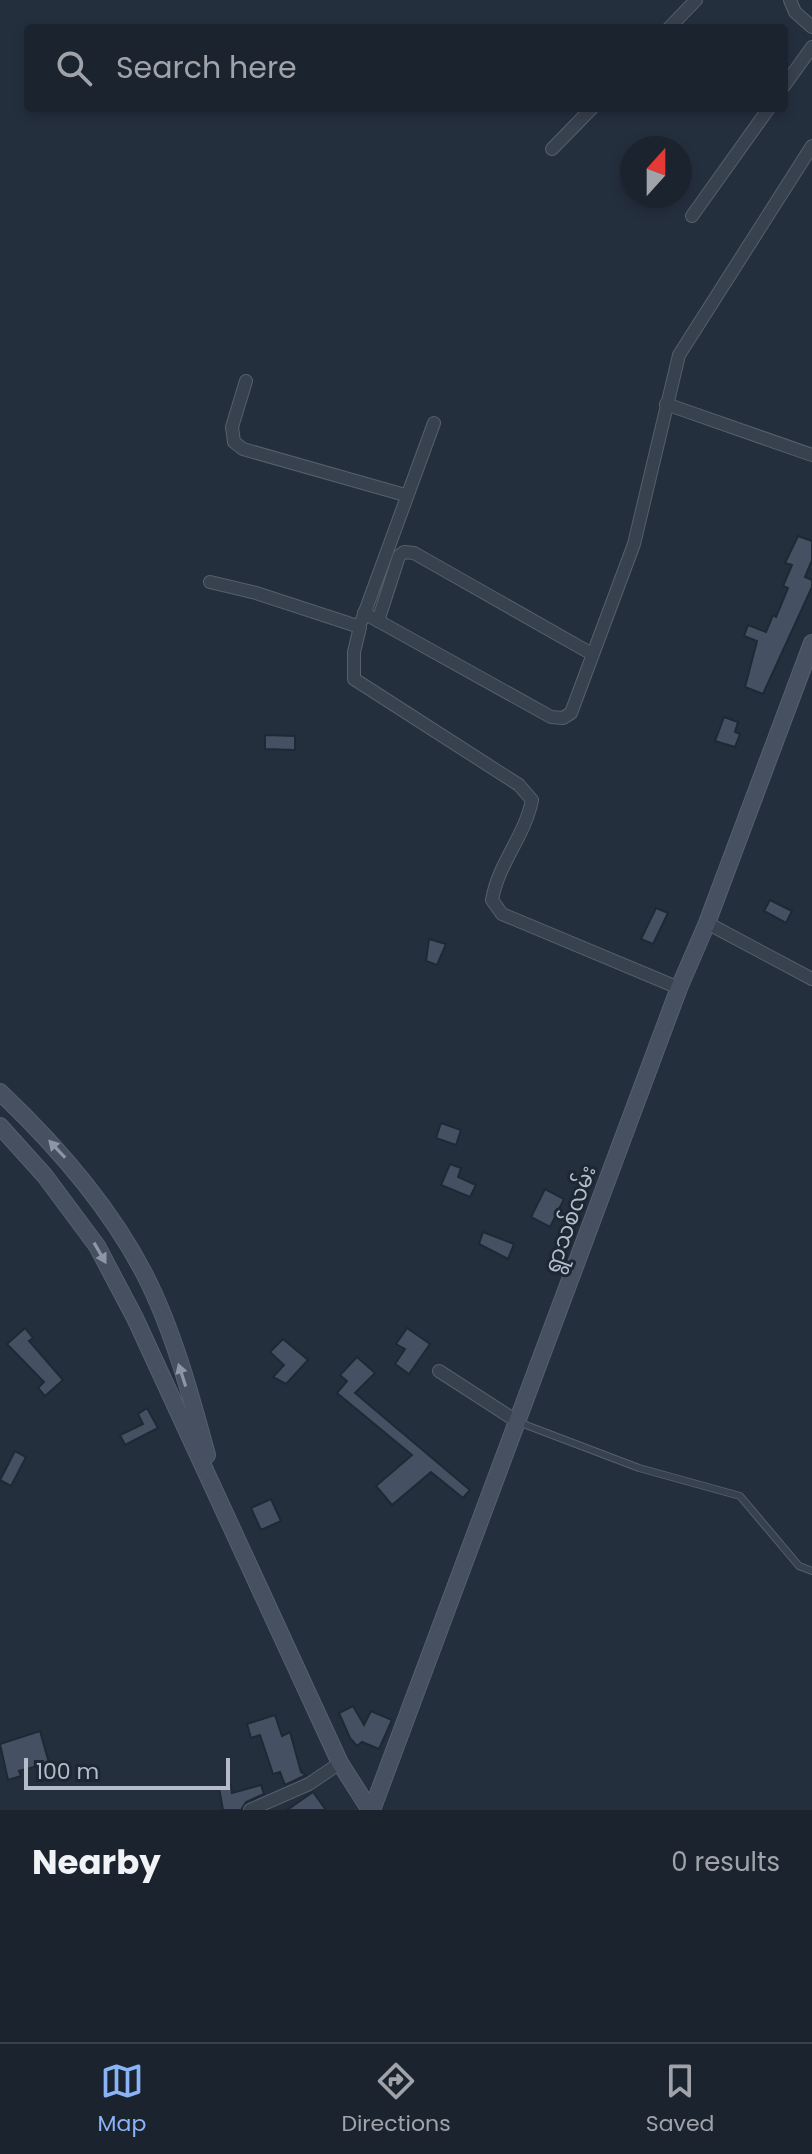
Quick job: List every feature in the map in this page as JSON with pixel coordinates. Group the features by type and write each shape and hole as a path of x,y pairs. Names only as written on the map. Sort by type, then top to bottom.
{"main road":[{"name":"ရွာသစ်လမ်း","path":"371,1810 679,988 707,923 812,643"},
{"path":"0,1092 69,1163 145,1275 179,1366 220,1503"},
{"path":"0,1126 45,1176 97,1246 135,1318 340,1763 371,1810"}],"street":[{"path":"673,24 696,0"},
{"path":"790,0 795,12 812,27"},
{"path":"788,80 812,47"},
{"path":"552,149 588,112"},
{"path":"692,216 766,112"},
{"path":"364,613 551,717 563,718 571,713 634,544 679,355 812,146"},
{"path":"246,381 232,427 234,442 243,449 405,495"},
{"path":"666,404 812,455"},
{"path":"434,423 364,613 354,652 354,679 519,785 532,800 528,820 495,880 492,900 502,914 679,988"},
{"path":"378,621 399,556 404,552 414,553 592,654"},
{"path":"210,582 256,593 360,627"},
{"path":"707,923 812,979"},
{"path":"439,1371 518,1422"},
{"path":"250,1810 309,1784 340,1763"}],"lane":[{"path":"518,1422 639,1468 740,1496 799,1566 812,1571"}],"building":[{"path":"798,536 812,541 812,560 805,577 812,580 812,587 763,694 745,687 757,641 744,636 748,625 766,632 773,615 776,617 788,588 783,586 792,565 785,563"},
{"path":"724,717 738,722 735,732 740,734 735,747 715,741"},
{"path":"265,735 295,736 295,750 265,749"},
{"path":"770,900 792,911 786,923 764,911"},
{"path":"656,908 668,913 653,944 641,939"},
{"path":"429,939 446,944 437,965 426,961"},
{"path":"441,1123 461,1130 456,1145 436,1138"},
{"path":"450,1164 461,1168 458,1177 476,1185 470,1197 441,1185"},
{"path":"545,1189 564,1199 550,1227 531,1217"},
{"path":"483,1232 514,1244 508,1259 479,1244"},
{"path":"25,1328 33,1338 29,1341 63,1380 45,1396 38,1388 44,1382 7,1344"},
{"path":"407,1328 430,1344 409,1374 395,1364 405,1349 396,1344"},
{"path":"283,1339 308,1360 286,1384 273,1377 284,1365 270,1352"},
{"path":"357,1357 375,1373 355,1393 470,1490 463,1498 431,1472 392,1505 376,1486 412,1455 337,1393 347,1381 340,1375"},
{"path":"147,1408 158,1428 125,1445 120,1435 143,1424 138,1414"},
{"path":"15,1451 26,1457 11,1486 0,1480"},
{"path":"271,1499 281,1521 261,1530 251,1508"},
{"path":"353,1706 364,1725 371,1711 392,1720 379,1749 362,1742 357,1746 350,1738 339,1713"},
{"path":"275,1715 282,1736 290,1732 301,1772 306,1775 285,1785 280,1772 273,1774 260,1735 251,1738 247,1724"},
{"path":"40,1731 49,1763 19,1771 21,1776 8,1780 0,1744"},
{"path":"231,1785 232,1793 261,1785 264,1794 246,1802 241,1810 223,1810 219,1788"},
{"path":"313,1792 326,1810 287,1810"}]}
